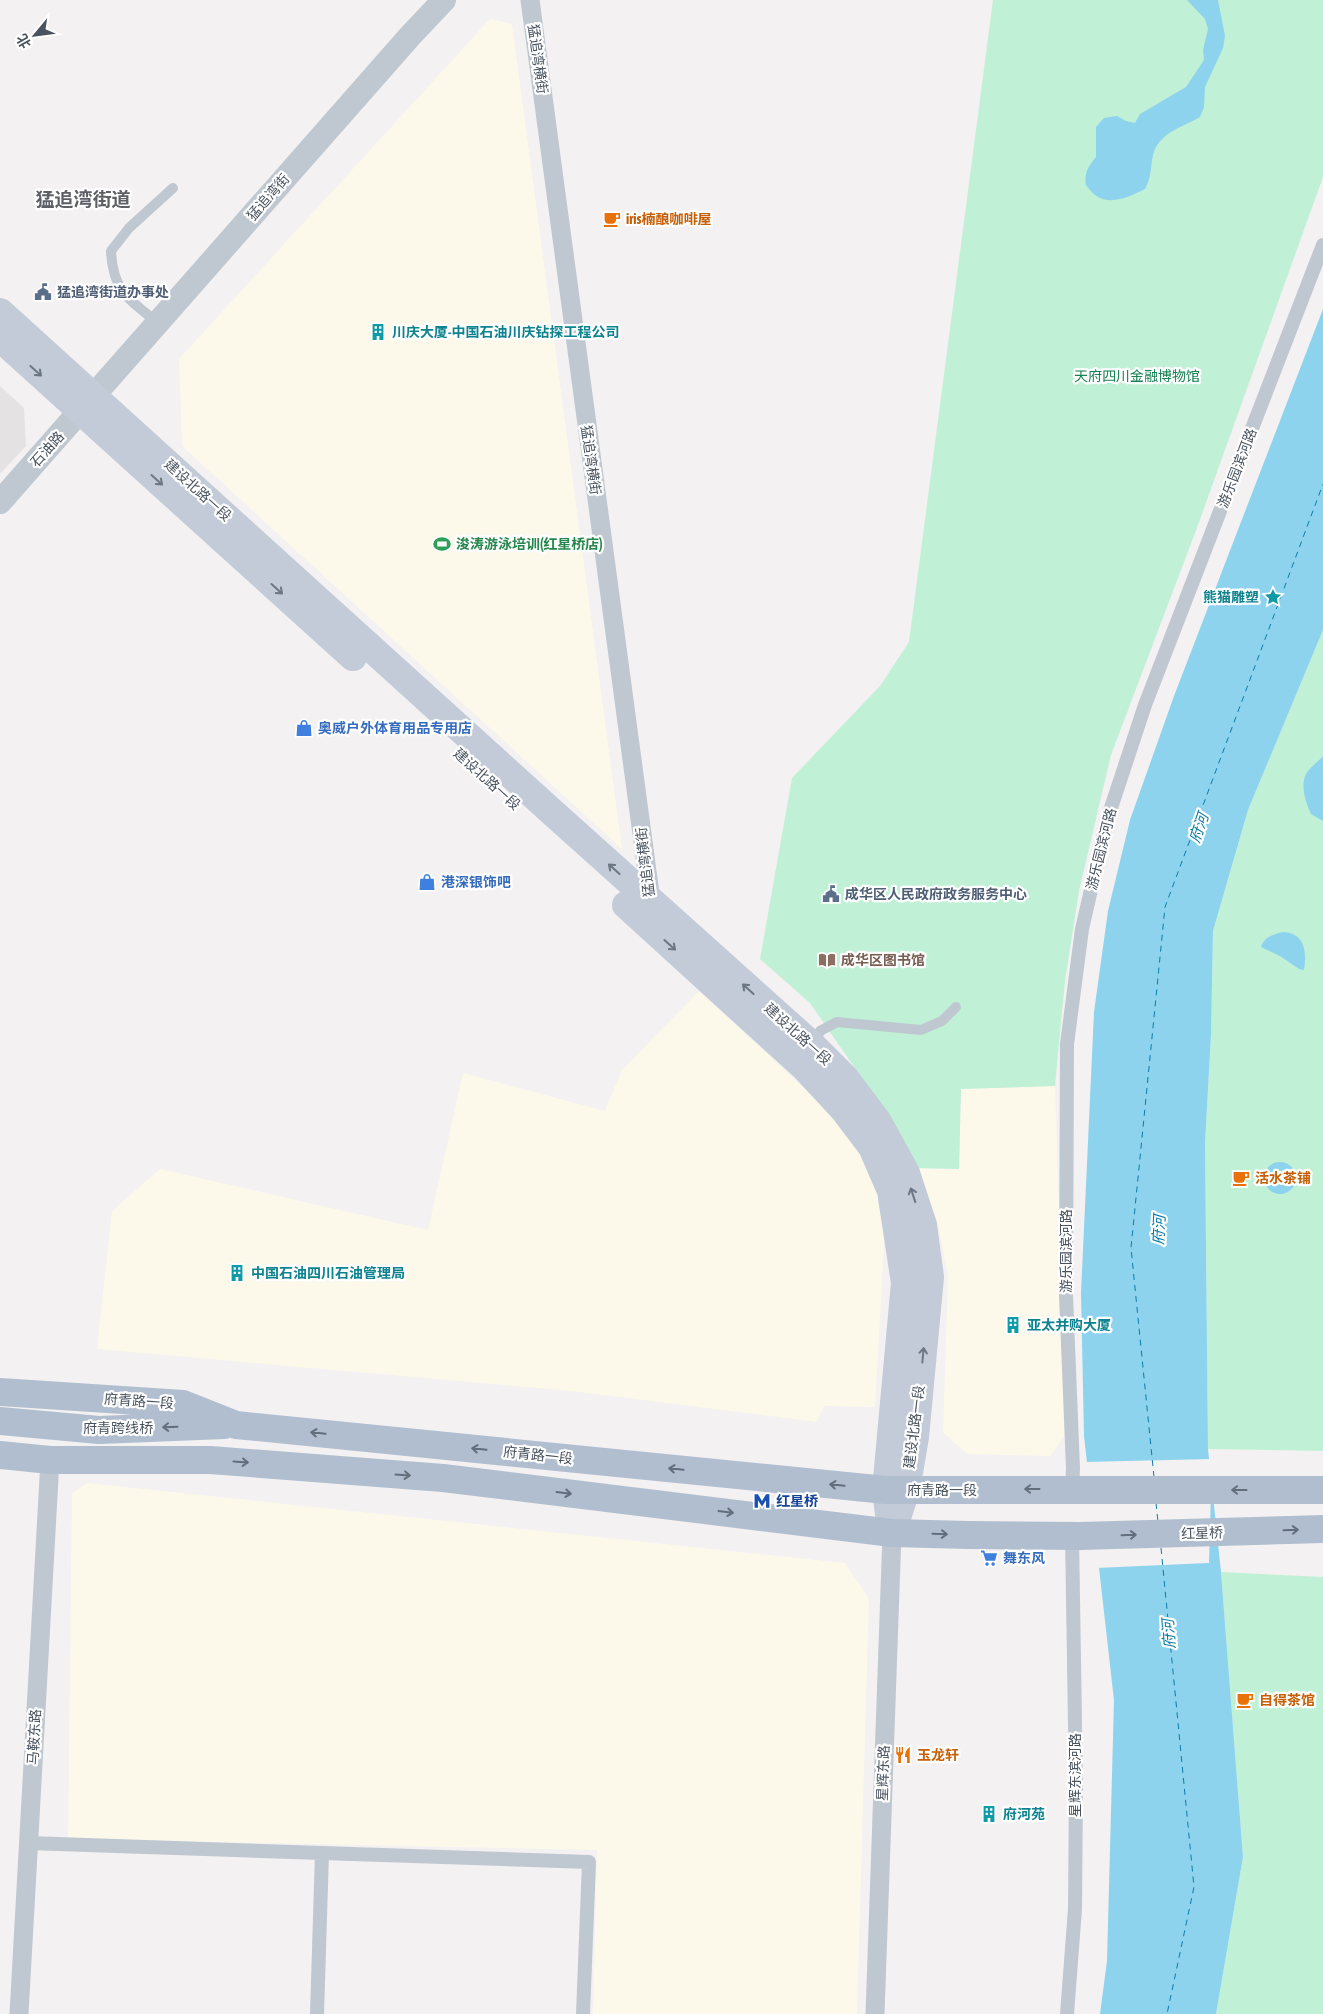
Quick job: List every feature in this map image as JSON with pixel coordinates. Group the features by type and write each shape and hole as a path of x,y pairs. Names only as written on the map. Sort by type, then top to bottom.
{"main road":[{"name":"建设北路一段","path":"0,312 88,404 645,910 805,1068 844,1110 872,1147 891,1191 905,1283 896,1490 892,1533"},
{"name":"建设北路一段","path":"0,338 88,404"},
{"name":"建设北路一段","path":"645,910 813,1046 845,1078 878,1122 906,1173 922,1225 930,1276 915,1437 896,1490"},
{"name":"府青路一段","path":"0,1392 183,1404 236,1425 896,1490 1076,1489"},
{"name":"府青跨线桥","path":"0,1421 97,1437 210,1460"},
{"name":"府青跨线桥","path":"0,1434 97,1437 236,1425"},
{"path":"0,1455 50,1460 210,1460 443,1478 892,1533 1076,1536"},
{"path":"1076,1489 1323,1490"},
{"name":"红星桥","path":"1076,1536 1323,1529"}],"street":[{"name":"猛追湾街","path":"88,404 403,43 444,0"},
{"name":"猛追湾横街","path":"530,0 645,910"},
{"name":"游乐园滨河路","path":"1076,1489 1073,1468 1066,1295 1067,1044 1082,929 1107,820 1145,705 1323,245"},
{"name":"石油路","path":"0,502 88,404"},
{"name":"马鞍东路","path":"19,2014 50,1460"},
{"name":"星辉东路","path":"875,2014 892,1533"},
{"name":"星辉东滨河路","path":"1067,2014 1075,1900 1076,1536"},
{"path":"28,1843 588,1862 583,2014"},
{"path":"317,2014 322,1853"}],"lane":[{"path":"158,323 118,288 112,269 111,251 129,228 173,188"},
{"path":"813,1046 820,1031 837,1022 921,1030 942,1021 956,1007"}],"shaded area":[{"path":"490,19 512,24 622,849 182,446 179,359"},
{"path":"0,386 24,408 26,446 0,474"},
{"path":"699,991 830,1112 865,1158 886,1211 875,1407 824,1406 817,1422 572,1391 97,1349 112,1211 160,1169 428,1230 463,1073 605,1111 622,1070"},
{"name":"亚太并购大厦","path":"1055,1086 1066,1433 1050,1456 967,1454 943,1432 948,1276 937,1220 914,1168 959,1169 961,1089"},
{"path":"87,1483 845,1563 869,1598 857,2014 593,2014 597,1850 68,1839 72,1493"}],"green space":[{"name":"天府四川金融博物馆","path":"993,0 1323,0 1323,177 1198,525 1111,755 1079,891 1065,981 1055,1086 961,1089 959,1169 914,1168 861,1077 810,1003 760,959 792,778 880,686 909,642"},
{"path":"1323,630 1323,1451 1208,1449 1205,1143 1211,1035 1213,931 1248,810"},
{"path":"1221,1572 1323,1577 1323,2014 1216,2014 1243,1857"}],"water":[{"path":"1187,0 1218,0 1225,36 1223,48 1205,87 1204,107 1200,117 1172,132 1160,141 1153,155 1150,176 1145,189 1116,200 1098,197 1086,185 1087,170 1096,157 1096,127 1104,118 1117,116 1135,123 1140,114 1186,87 1204,60 1203,50 1208,29 1205,19"},
{"name":"府河","path":"1323,309 1323,630 1248,810 1213,931 1211,1035 1205,1143 1208,1449 1221,1572 1243,1857 1216,2014 1100,2014 1107,1961 1114,1700 1084,1436 1081,1293 1094,1012 1108,911 1130,820 1174,696"},
{"path":"1323,756 1323,821 1311,814 1306,800 1304,779 1307,772"},
{"path":"1283,932 1296,936 1303,945 1305,957 1304,970 1261,947 1267,938"},
{"path":"1280,1162 1292,1166 1296,1178 1292,1190 1280,1194 1268,1190 1264,1178 1268,1166"}],"pier":[{"path":"1212,1459 1209,1563 1096,1568 1084,1462"}],"ferry route":[{"path":"1154,1477 1131,1248 1165,907 1323,484"},
{"path":"1156,1503 1158,1522"},
{"path":"1161,1548 1194,1887 1167,2014"}],"place":[{"name":"iris楠酿咖啡屋","path":"612,219"},
{"name":"猛追湾街道办事处","path":"43,292"},
{"name":"川庆大厦-中国石油川庆钻探工程公司","path":"378,332"},
{"name":"浚涛游泳培训(红星桥店)","path":"442,544"},
{"name":"熊猫雕塑","path":"1273,597"},
{"name":"奥威户外体育用品专用店","path":"304,728"},
{"name":"港深银饰吧","path":"427,882"},
{"name":"成华区人民政府政务服务中心","path":"831,894"},
{"name":"成华区图书馆","path":"827,960"},
{"name":"活水茶铺","path":"1241,1178"},
{"name":"中国石油四川石油管理局","path":"237,1273"},
{"name":"亚太并购大厦","path":"1013,1325"},
{"name":"红星桥","path":"762,1501"},
{"name":"舞东风","path":"989,1558"},
{"name":"自得茶馆","path":"1245,1700"},
{"name":"玉龙轩","path":"903,1755"},
{"name":"府河苑","path":"989,1814"}],"district":[{"name":"猛追湾街道","path":"83,199"}]}
